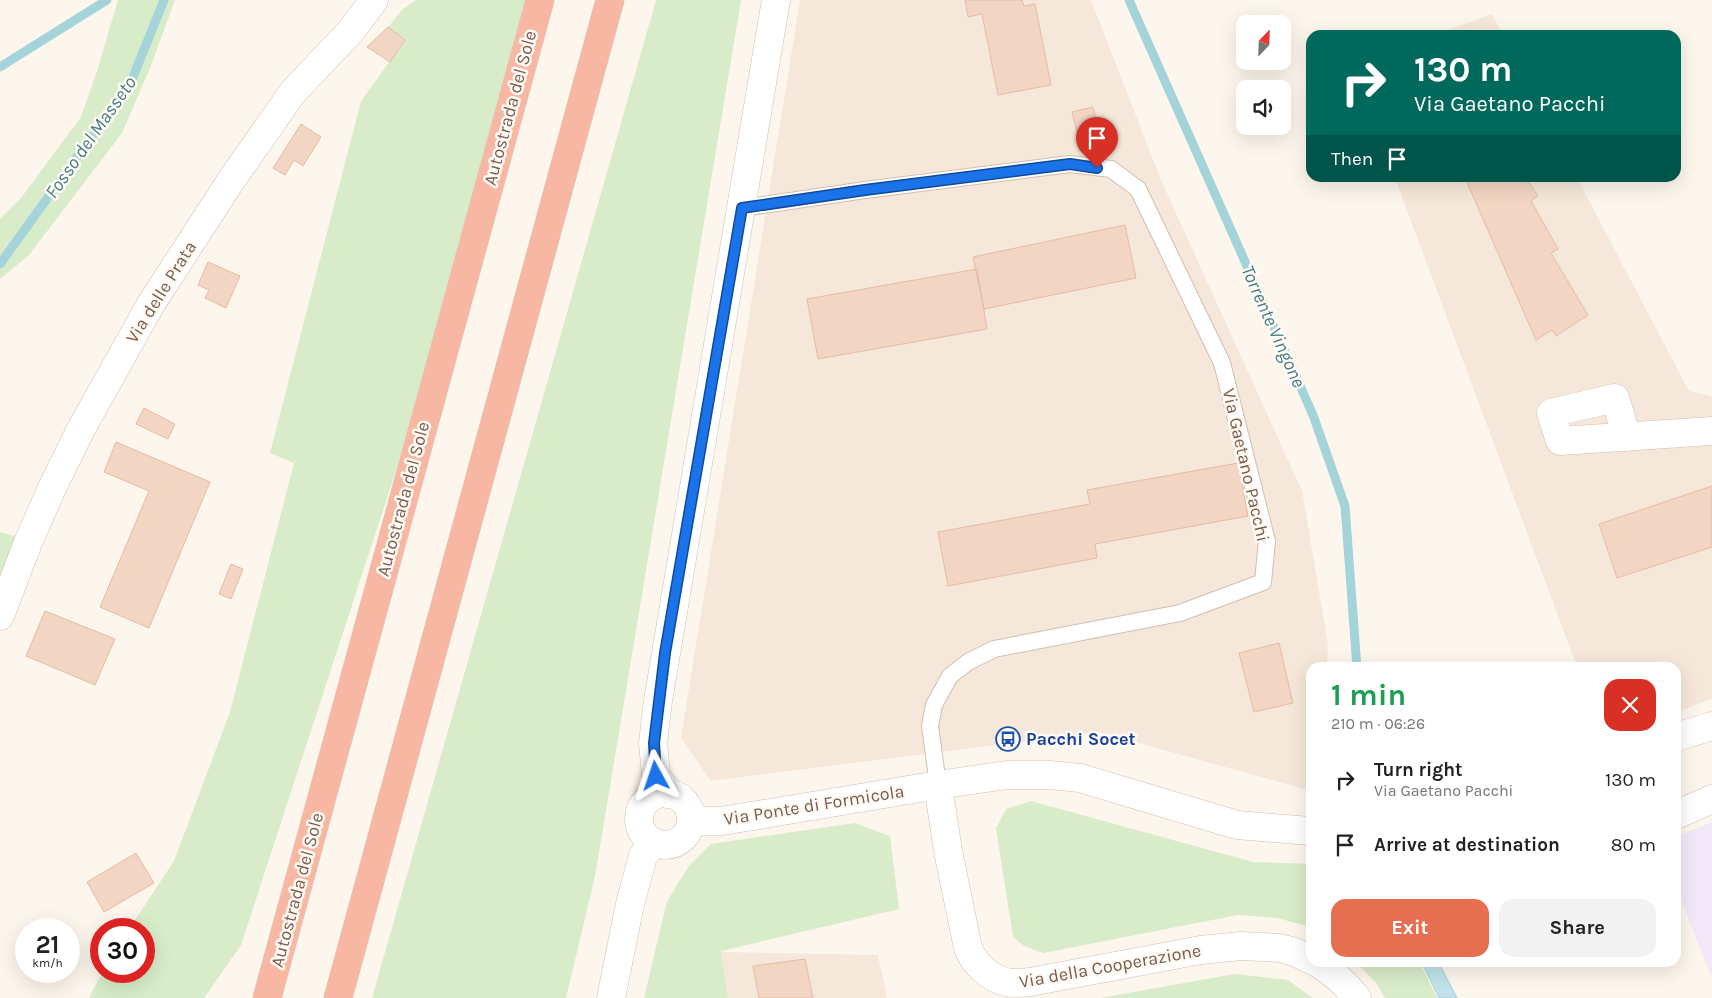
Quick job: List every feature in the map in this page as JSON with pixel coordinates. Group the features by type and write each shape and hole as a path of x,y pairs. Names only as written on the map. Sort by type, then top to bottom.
{"highway":[{"name":"Autostrada del Sole","path":"267,998 540,0"},
{"path":"338,998 610,0"}],"street":[{"name":"Via delle Prata","path":"0,616 29,540 80,429 151,304 225,190 293,92 350,32 374,0"},
{"path":"668,794 656,776 654,743 658,700 776,0"},
{"path":"1627,437 1712,431"},
{"path":"1681,735 1712,726"},
{"path":"938,785 1007,775 1050,775 1080,778 1237,825 1306,831"},
{"name":"Via Ponte di Formicola","path":"691,819 700,822 722,821 938,785"},
{"name":"Via della Cooperazione","path":"938,785 948,851 968,948 972,957 987,973 1003,982 1030,982 1201,950 1241,946 1280,948 1306,958"},
{"path":"658,794 673,794 682,800 689,810 691,819 688,830 682,838 662,845 646,836 640,829 639,820 640,809 650,798 658,794"},
{"path":"1681,813 1712,799"},
{"path":"610,998 630,904 643,856 654,842"},
{"path":"1323,967 1335,975 1357,998"}],"lane":[{"name":"Via Gaetano Pacchi","path":"742,208 1070,164 1111,169 1138,189 1222,363 1267,541 1263,582 1180,613 994,649 968,662 950,676 934,705 930,726 938,785"}],"shaded area":[{"path":"800,0 1091,0 1161,180 1302,491 1328,645 1327,662 1306,662 1306,790 1099,732 711,781 681,738"},
{"path":"1492,14 1500,30 1448,30"},
{"path":"1396,182 1579,182 1689,391 1712,396 1712,699 1681,710 1681,662 1575,662"},
{"path":"1712,822 1712,979 1681,900 1681,835"},
{"path":"721,952 878,955 887,998 728,998"}],"green space":[{"path":"118,0 175,0 150,68 122,133 29,255 0,279 0,219 21,198 81,117"},
{"path":"416,0 540,0 489,186 241,945 204,998 89,998 97,983 155,983 155,918 136,918 174,861 230,712 294,463 270,453 361,101 405,40 388,27 403,9"},
{"path":"656,0 741,0 595,876 566,998 372,998"},
{"path":"0,532 29,540 0,616"},
{"path":"1031,801 1253,862 1306,864 1306,926 1277,918 1238,915 1043,953 1024,946 1013,937 996,828 1006,809"},
{"path":"855,823 890,836 899,909 721,951 728,998 644,998 667,901 689,866 711,844"},
{"path":"1361,967 1422,967 1437,998 1385,998 1376,983"},
{"path":"1235,974 1288,980 1313,998 1100,998"}],"water":[{"path":"1424,967 1441,967 1457,998 1439,998"}],"building":[{"path":"965,0 1022,0 1024,6 1035,4 1051,85 998,95 982,14 968,17"},
{"path":"388,27 405,40 390,62 367,47"},
{"path":"1093,107 1098,127 1077,132 1072,112"},
{"path":"301,124 321,137 303,166 294,160 285,175 273,168"},
{"path":"1467,182 1529,182 1538,196 1531,201 1558,249 1551,253 1588,315 1556,336 1552,330 1536,340"},
{"path":"1125,225 1136,278 984,309 973,257"},
{"path":"208,262 240,276 226,308 205,298 209,290 198,285"},
{"path":"977,269 987,329 818,359 807,299"},
{"path":"144,408 175,424 168,439 136,424"},
{"path":"116,442 210,482 149,628 100,607 149,491 104,472"},
{"path":"1238,463 1248,516 1095,544 1097,558 948,586 938,532 1090,504 1087,490"},
{"path":"1712,486 1712,547 1617,578 1599,524"},
{"path":"231,564 243,569 231,599 219,594"},
{"path":"45,611 115,639 95,685 26,656"},
{"path":"1279,643 1293,703 1254,712 1239,653"},
{"path":"136,853 154,883 104,912 87,882"},
{"path":"805,959 813,998 759,998 753,966"}],"waterway":[{"path":"0,67 107,0"},
{"name":"Fosso del Masseto","path":"0,264 131,82 164,0"},
{"name":"Torrente Vingone","path":"1129,0 1313,415 1345,506 1357,662"}],"place":[{"name":"Pacchi Socet","path":"1008,739"}],"route":[{"path":"656,776 654,743 665,653 742,208 1070,164 1097,168"}]}
